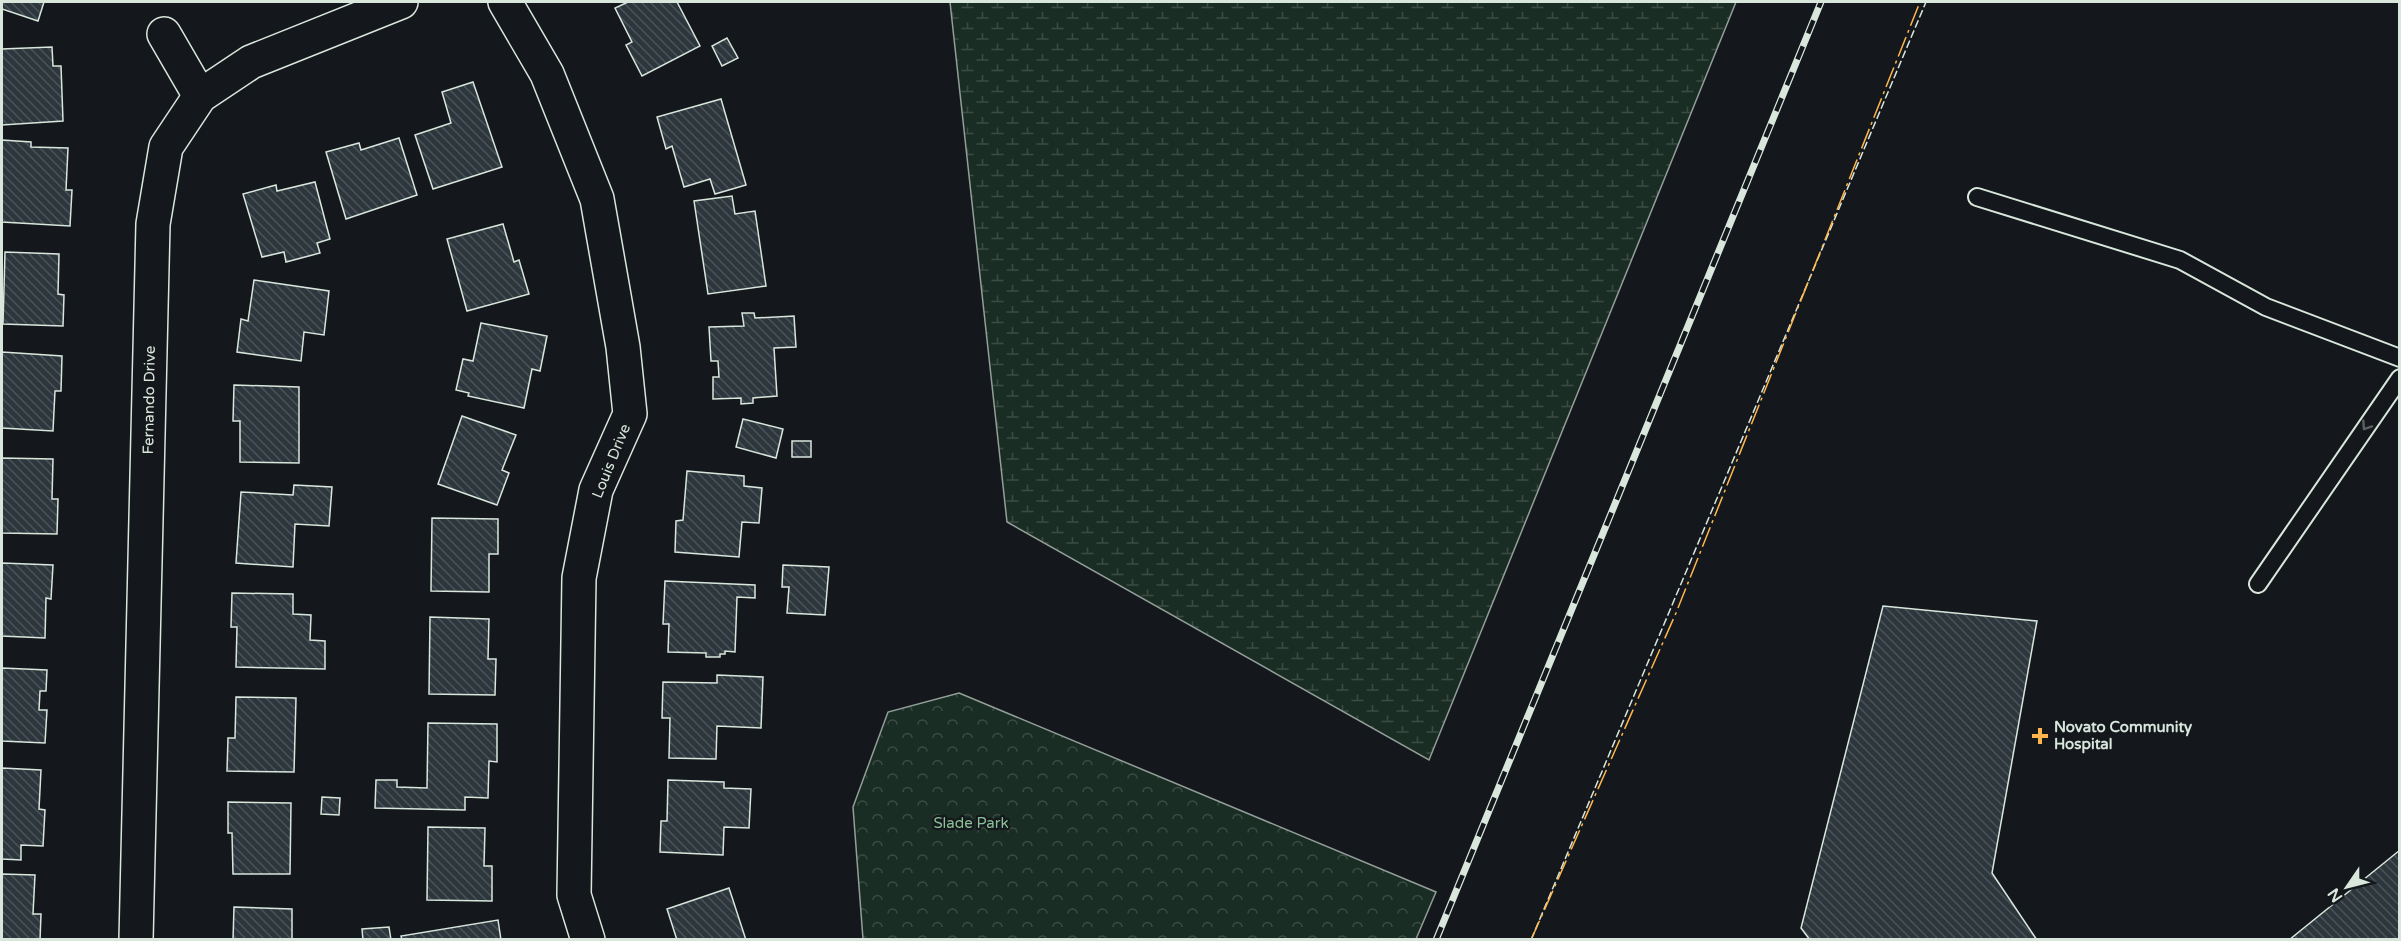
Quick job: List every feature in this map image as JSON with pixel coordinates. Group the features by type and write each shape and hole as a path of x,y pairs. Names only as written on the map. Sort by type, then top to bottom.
{"street":[{"name":"Fernando Drive","path":"136,939 153,224 166,147 200,96 251,62 401,2"},
{"name":"Louis Drive","path":"505,2 547,74 597,199 624,347 630,414 596,490 579,578 574,895 588,939"},
{"path":"164,34 200,96"}],"lane":[{"path":"1977,197 2180,260 2266,307 2400,358"},
{"path":"2258,584 2400,378"}],"green space":[{"path":"950,2 1736,2 1429,760 1007,522"},
{"name":"Slade Park","path":"959,693 1436,892 1416,939 863,939 853,807 888,712"}],"building":[{"path":"2,2 44,2 38,21 2,9"},
{"path":"628,2 677,2 700,46 642,76 626,45 632,42 615,8"},
{"path":"727,38 738,58 722,66 712,46"},
{"path":"52,47 53,66 61,66 63,121 2,125 2,49"},
{"path":"473,82 502,167 433,189 415,135 451,123 442,92"},
{"path":"721,99 746,185 715,194 710,179 684,187 672,146 666,149 657,117"},
{"path":"399,138 417,195 346,219 326,152 359,143 361,150"},
{"path":"2,140 31,142 31,147 68,148 66,190 72,190 70,226 2,222"},
{"path":"315,182 330,239 317,243 320,253 286,262 284,252 262,257 243,194 276,185 277,191"},
{"path":"732,196 735,214 755,211 766,286 708,294 694,201"},
{"path":"503,224 514,262 519,260 529,294 467,311 447,239"},
{"path":"5,252 59,254 58,294 64,295 63,326 3,324"},
{"path":"254,280 329,291 324,335 304,332 301,361 237,352 241,319 248,321"},
{"path":"742,313 754,313 755,318 794,316 796,347 774,348 777,396 753,398 753,403 741,404 741,398 713,399 713,377 719,377 718,361 711,361 709,327 744,326"},
{"path":"481,323 547,336 540,371 532,369 524,408 468,396 469,393 456,390 463,359 473,361"},
{"path":"2,352 62,356 61,391 55,391 53,431 2,428"},
{"path":"234,385 299,387 299,463 240,462 240,421 233,421"},
{"path":"462,416 516,435 502,470 509,473 497,505 438,484"},
{"path":"743,419 783,429 776,458 736,447"},
{"path":"792,441 811,441 811,457 792,457"},
{"path":"2,458 53,459 52,499 58,499 57,534 2,533"},
{"path":"687,471 744,476 744,486 762,488 759,523 742,522 739,557 675,552 676,521 683,520"},
{"path":"294,485 332,487 329,526 295,524 293,567 236,563 241,492 293,495"},
{"path":"432,518 498,519 498,554 489,554 489,592 431,591"},
{"path":"2,563 53,565 51,599 46,598 45,638 2,636"},
{"path":"783,565 829,567 825,615 787,613 789,587 782,587"},
{"path":"665,581 755,585 755,598 737,597 735,652 725,651 725,654 720,654 720,657 706,657 706,653 668,652 669,624 663,624"},
{"path":"232,593 293,594 293,614 311,615 310,640 325,641 325,669 236,667 237,627 231,627"},
{"path":"1883,606 2037,621 1992,873 2037,940 1810,940 1801,928"},
{"path":"430,617 489,619 488,659 496,659 495,695 429,694"},
{"path":"2,668 47,670 46,691 40,691 39,710 47,710 45,743 2,741"},
{"path":"717,675 763,677 761,728 717,726 716,759 669,758 670,718 662,718 663,682 717,683"},
{"path":"236,697 296,698 294,772 227,771 228,738 235,738"},
{"path":"428,723 497,724 497,762 489,761 488,798 465,797 465,810 375,808 376,780 397,780 397,787 427,788"},
{"path":"2,768 41,770 39,809 45,810 43,846 21,845 21,860 2,859"},
{"path":"668,780 724,782 724,788 751,789 749,828 724,827 723,855 660,852 661,821 667,821"},
{"path":"322,797 340,798 339,815 321,814"},
{"path":"228,802 291,803 290,874 233,874 232,833 228,833"},
{"path":"428,827 485,828 484,866 492,866 492,901 427,900"},
{"path":"2400,850 2400,940 2289,940"},
{"path":"2,874 35,875 33,914 41,914 40,940 2,940"},
{"path":"729,888 746,940 677,940 667,909"},
{"path":"234,907 292,909 292,940 233,940"},
{"path":"498,920 501,940 402,940 401,936"},
{"path":"389,927 391,940 363,940 362,929"}],"railway":[{"path":"1436,940 1821,2"}],"fence":[{"path":"1531,940 1926,2"}],"power":[{"path":"1531,940 1676,613 1920,2"}],"place":[{"name":"Novato Community Hospital","path":"2040,736"}]}
